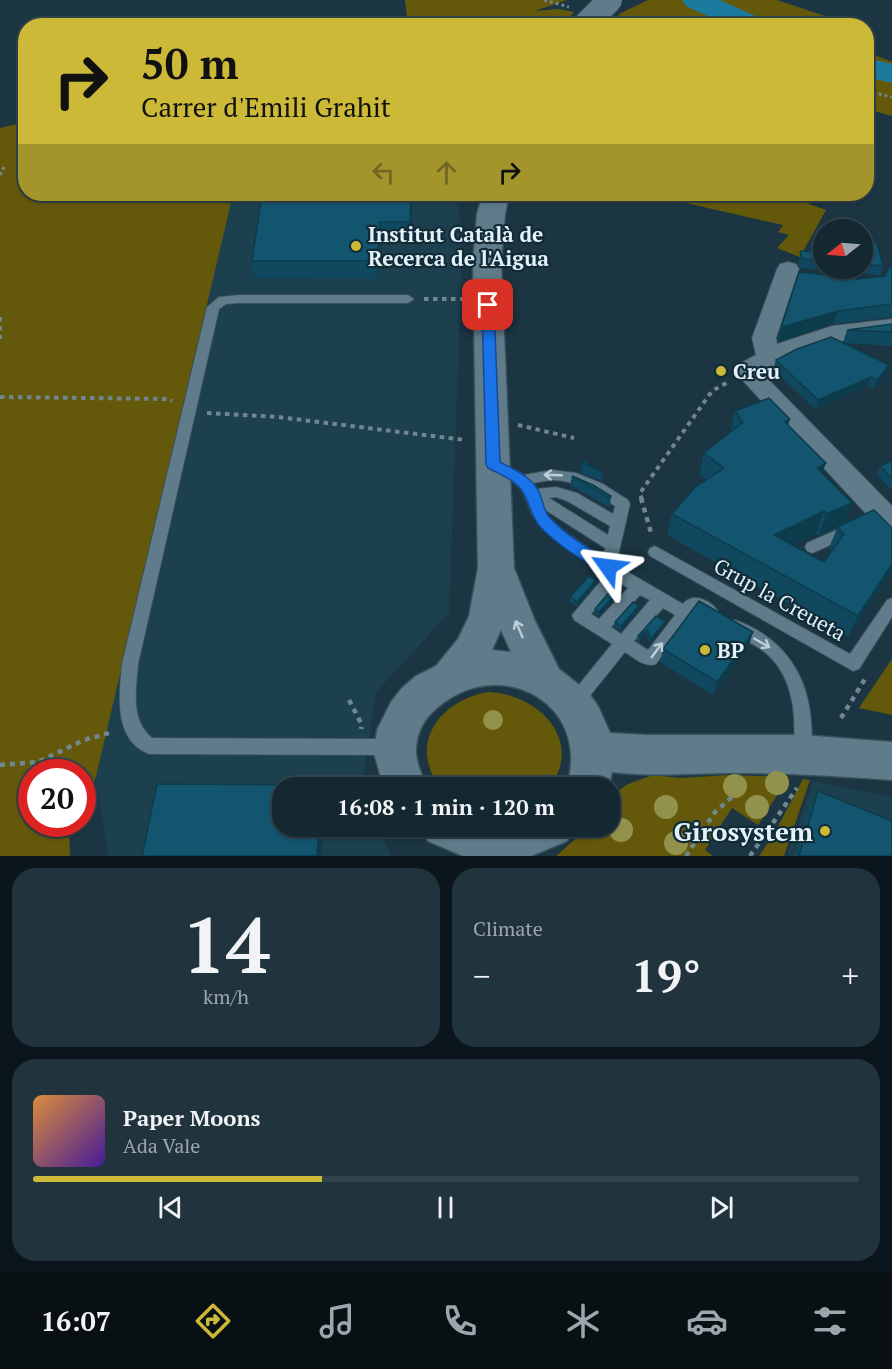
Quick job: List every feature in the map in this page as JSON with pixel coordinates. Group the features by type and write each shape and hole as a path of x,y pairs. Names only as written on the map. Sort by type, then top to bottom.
{"main road":[{"path":"592,18 610,0"},
{"path":"451,676 473,650 488,616 496,568 487,262 493,204"},
{"path":"496,568 516,622 559,693 587,728 590,769 647,754 799,771 892,761"},
{"path":"402,777 399,768 377,747 401,727 414,705 435,684 451,676 498,667 526,674 559,693"},
{"path":"438,837 446,856"},
{"path":"467,837 499,842 527,837"},
{"path":"528,856 544,837"}],"street":[{"path":"768,357 764,338 794,274"},
{"path":"879,520 747,371 768,357 844,331 892,327"}],"lane":[{"path":"377,747 149,746 140,740 127,710 130,664 213,307 223,300 408,299"},
{"path":"492,453 522,481 533,495 614,546"},
{"path":"522,481 543,474 577,477 623,504 617,523 613,570 580,615 650,659 693,602 771,648 793,678 803,702 804,730 799,771"},
{"path":"533,495 556,492 572,497 617,523"},
{"path":"533,495 536,508 545,522 570,544 684,613"},
{"path":"812,547 879,520"},
{"name":"Grup la Creueta","path":"655,552 853,664 892,604"},
{"path":"600,628 639,586"},
{"path":"559,693 623,643 661,599"}],"path":[{"path":"874,93 892,97"},
{"path":"0,175 4,167"},
{"path":"408,299 468,299"},
{"path":"0,317 0,339"},
{"path":"655,552 640,493 712,391 747,371"},
{"path":"0,397 169,399 188,412 278,417 465,441 492,453 508,442 515,426 520,424 553,435 574,438"},
{"path":"349,700 377,747"},
{"path":"0,765 38,762 84,740 133,726"},
{"path":"750,856 799,771"},
{"path":"686,856 715,812 741,789"}],"shaded area":[{"path":"405,0 567,0 535,11 558,9 574,12 569,18 407,18"},
{"path":"648,0 777,0 831,18 617,18 619,14"},
{"path":"874,55 892,62 892,116 874,111"},
{"path":"18,124 18,201 231,201 96,776 96,759 18,759 18,837 69,837 70,856 0,856 0,128"},
{"path":"217,201 459,201 461,283 449,613 376,692 363,777 272,777 272,837 382,837 391,856 108,856 96,780 96,759 93,759 91,749"},
{"path":"677,201 810,201 809,204 826,210 821,219 813,219 813,234 800,257 777,248 789,235 778,232 783,225"},
{"path":"892,659 892,715 859,708"},
{"path":"489,692 507,695 524,701 539,711 551,723 559,737 562,753 555,777 434,777 427,755 428,740 434,726 443,714 472,696"},
{"path":"653,775 680,778 729,775 789,777 758,825 732,808 705,850 713,856 556,856 578,837 620,837 620,789"},
{"path":"803,779 810,780 784,856 759,856 774,834"},
{"path":"813,781 892,797 892,856 787,856"}],"building":[{"name":"Institut Català de Recerca de l'Aigua","path":"261,201 411,201 410,222 380,222 377,261 252,261"},
{"path":"873,242 877,243 883,266 873,265"},
{"path":"801,251 813,252 813,259 803,259"},
{"path":"889,267 892,267 892,304 838,311 782,327 799,272 813,274 813,279 873,279 885,276"},
{"path":"892,324 892,332 847,330"},
{"path":"831,337 889,365 877,380 871,377 818,400 776,360 797,349"},
{"path":"769,398 790,419 785,422 826,463 817,468 852,503 826,514 824,511 774,535 824,562 844,534 837,527 874,510 892,528 892,564 858,616 672,514 695,487 724,468 704,453 743,422 735,411"},
{"path":"584,461 603,472 582,463"},
{"path":"892,461 892,478 880,466"},
{"path":"572,476 593,485 611,496 610,498"},
{"path":"589,576 596,580 577,602 570,597"},
{"path":"612,589 617,593 599,612 595,609"},
{"name":"BP","path":"699,601 753,632 717,682 663,649"},
{"path":"633,602 639,606 621,626 615,622"},
{"path":"656,616 665,622 651,639 647,630 640,637 638,636"},
{"path":"157,784 272,785 272,837 318,837 317,856 142,856"},
{"path":"818,791 892,821 892,856 799,856"}],"waterway":[{"path":"696,0 736,18"},
{"path":"874,69 892,74"}],"place":[{"name":"Institut Català de Recerca de l'Aigua","path":"356,246"},
{"name":"Creu","path":"721,371"},
{"name":"BP","path":"705,650"},
{"name":"Girosystem","path":"825,831"}],"route":[{"path":"488,305 493,464 522,481 533,495 536,508 545,522 570,544 608,567"}]}
